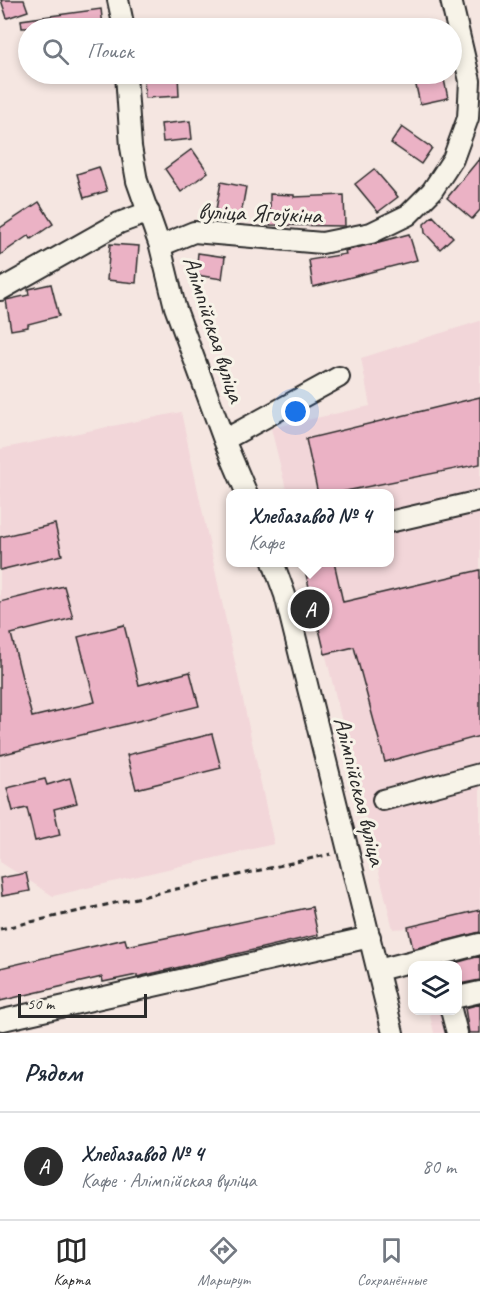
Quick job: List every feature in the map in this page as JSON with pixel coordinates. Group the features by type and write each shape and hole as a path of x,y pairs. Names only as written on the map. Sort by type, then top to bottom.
{"street":[{"path":"118,0 122,18"},
{"name":"вуліца Ягоўкіна","path":"451,0 455,18"},
{"name":"вуліца Ягоўкіна","path":"160,246 194,232 322,243 371,233 408,215 432,191 453,159 468,118 470,81 462,47"},
{"path":"0,290 119,223 149,212 137,181 131,147 127,84"},
{"name":"Алімпійская вуліца","path":"149,212 175,307 224,440 245,489"},
{"path":"224,440 339,377"},
{"path":"394,521 480,501"},
{"name":"Алімпійская вуліца","path":"275,567 285,596 393,1033"},
{"path":"383,800 480,774"},
{"path":"3,1020 370,937"},
{"path":"378,970 438,960 480,944"},
{"path":"462,996 480,992"},
{"path":"452,1015 457,1033"}],"path":[{"path":"0,929 331,854"}],"shaded area":[{"path":"480,321 480,1033 434,1033 430,1015 462,1015 462,961 416,961 408,928 393,929 304,567 394,567 394,489 286,489 271,428 370,406 361,358"},
{"path":"181,412 274,844 53,896 0,862 0,449"}],"building":[{"path":"1,0 24,0 28,11 7,18"},
{"path":"101,9 102,18 36,18"},
{"path":"144,84 178,84 179,96 145,98"},
{"path":"416,84 445,84 448,98 420,104"},
{"path":"190,121 192,139 163,142 161,124"},
{"path":"402,127 432,148 421,164 391,143"},
{"path":"192,149 208,172 181,192 165,169"},
{"path":"480,158 480,210 472,219 447,198"},
{"path":"99,167 107,191 84,198 77,174"},
{"path":"374,169 398,197 378,212 355,184"},
{"path":"221,182 246,187 240,220 215,215"},
{"path":"270,194 294,195 294,197 344,195 345,226 270,225"},
{"path":"39,202 53,224 31,239 29,235 0,255 0,228"},
{"path":"433,216 453,237 440,249 425,233 424,224"},
{"path":"409,234 417,260 313,287 309,260 346,254 345,251"},
{"path":"110,244 139,246 136,283 107,280"},
{"path":"198,253 225,257 222,279 196,275"},
{"path":"51,284 59,316 28,324 28,327 11,330 6,300 29,295 28,289"},
{"path":"480,397 480,464 356,489 317,489 306,439"},
{"path":"55,524 62,555 0,570 0,537"},
{"path":"304,567 335,567 343,602 480,570 480,736 385,762 354,647 325,654"},
{"path":"64,586 73,618 11,634 32,717 95,702 78,637 124,625 139,685 190,672 199,706 0,755 0,602"},
{"path":"212,734 221,768 136,789 127,755"},
{"path":"70,778 77,803 54,809 60,835 35,841 27,808 13,811 7,788 45,779 47,785"},
{"path":"26,873 30,891 2,896 0,878"},
{"path":"312,907 318,935 137,977 137,975 103,982 102,977 0,1001 0,968 125,939 127,946"},
{"path":"480,910 480,932 413,949 408,927"},
{"path":"480,956 480,980 462,983 462,961"},
{"path":"480,1004 480,1033 469,1033 465,1008"}],"place":[{"name":"Хлебазавод № 4","path":"310,609"}]}
